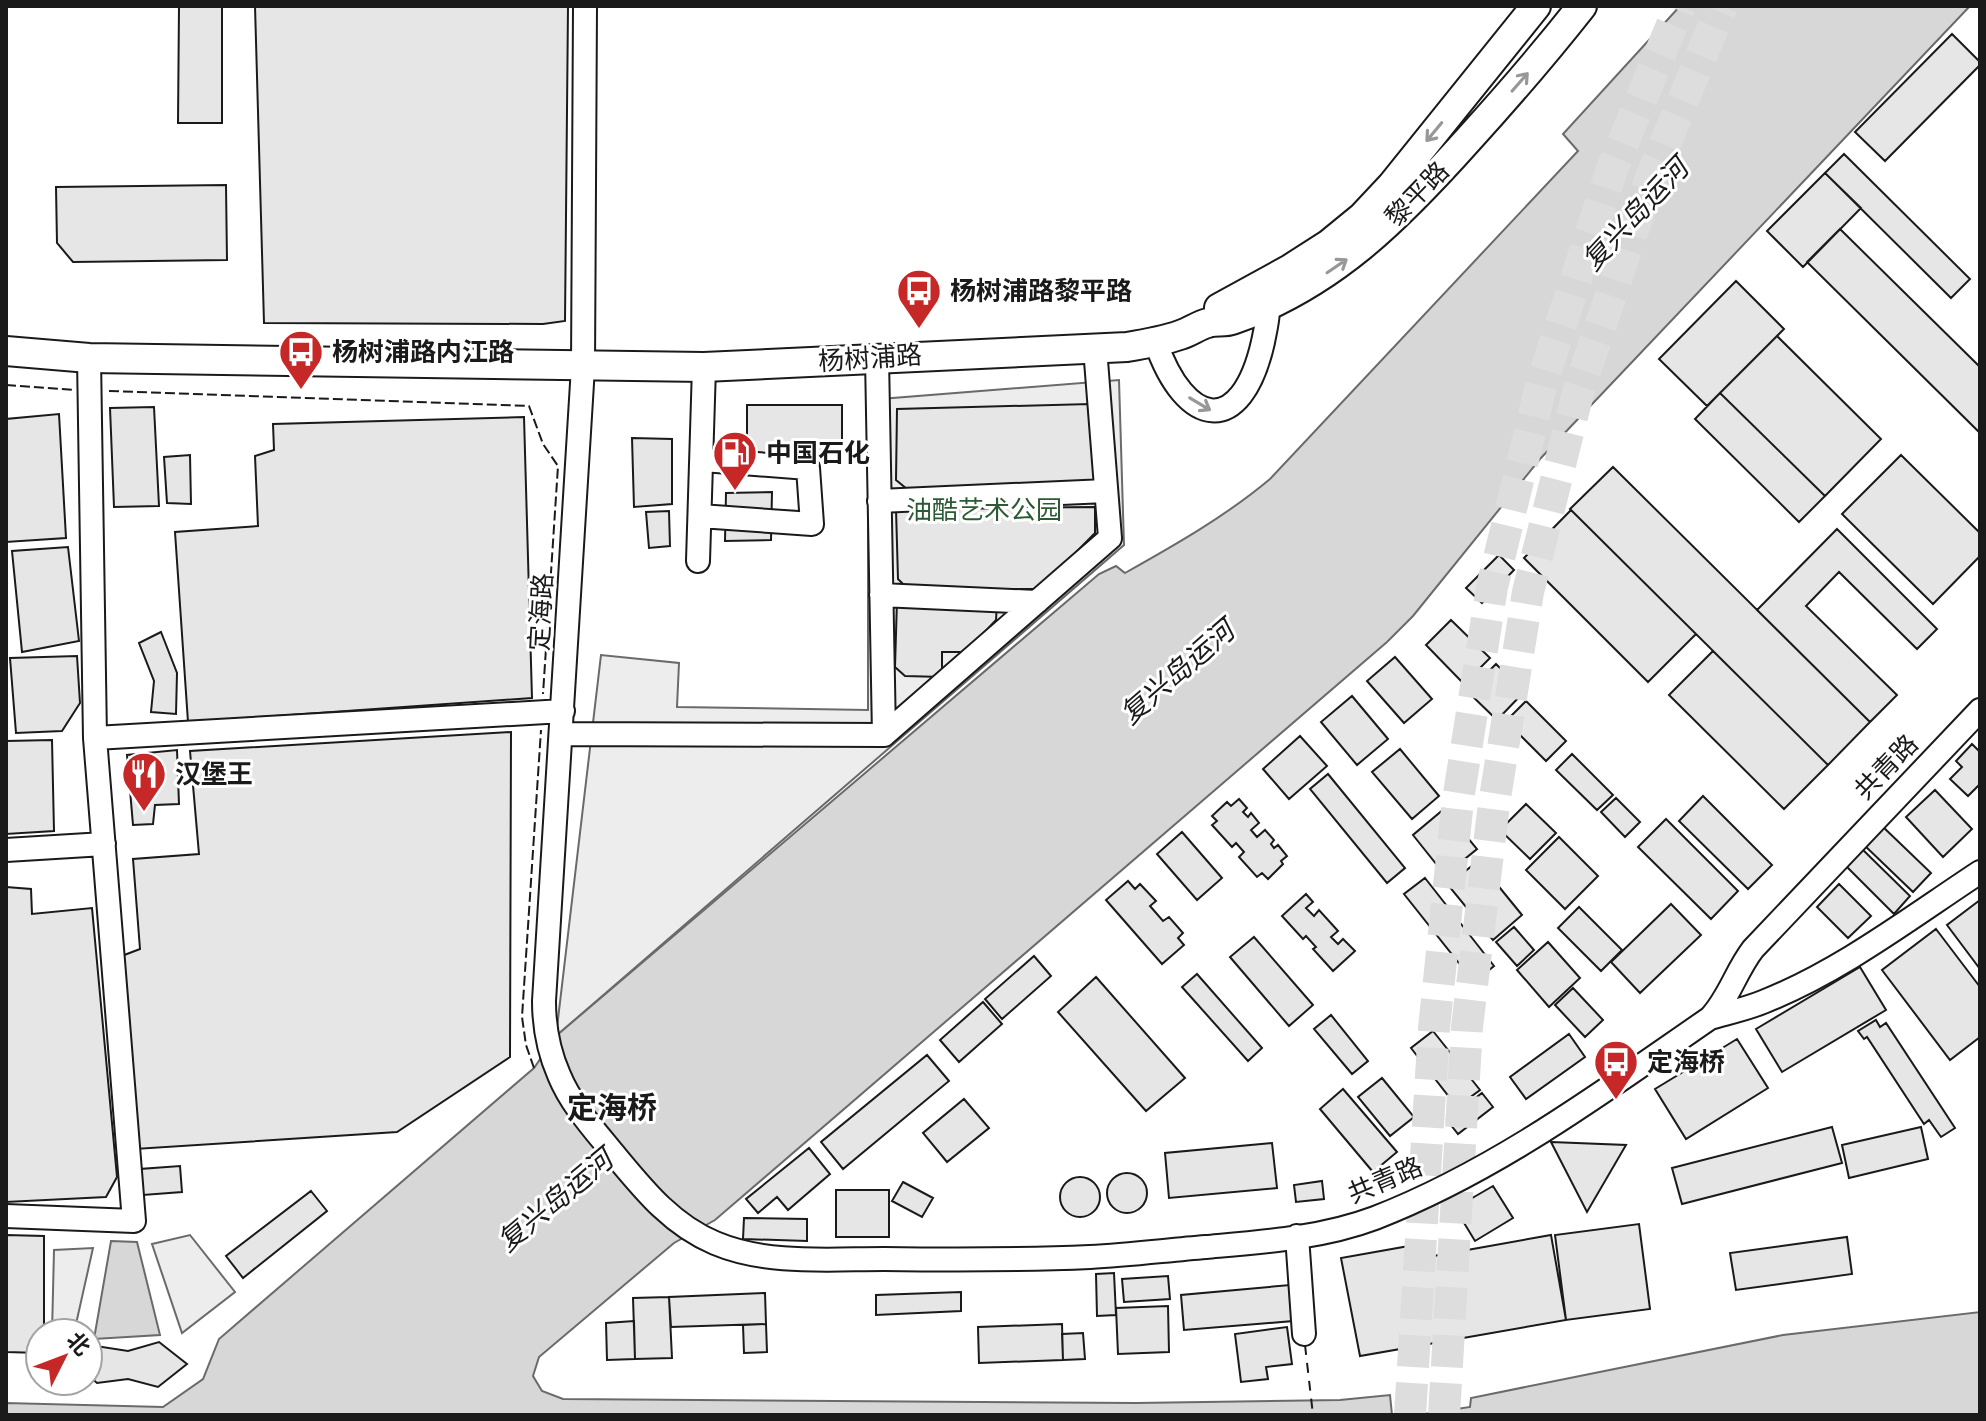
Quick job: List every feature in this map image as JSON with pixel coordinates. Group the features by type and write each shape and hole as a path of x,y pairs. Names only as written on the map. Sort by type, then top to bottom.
{"main road":[{"name":"黎平路","path":"1265,295 1362,217 1392,185 1536,6"},
{"name":"黎平路","path":"1156,343 1209,322 1220,307 1308,285 1379,234 1499,106 1582,6"},
{"name":"杨树浦路","path":"6,351 89,358 704,367 1156,343"}],"street":[{"name":"定海路","path":"585,6 583,367 544,1027 550,1053 565,1087 585,1118 645,1190"},
{"path":"1156,343 1164,366 1187,396 1200,407 1216,412 1228,408 1238,400 1256,368 1265,295"},
{"path":"561,734 884,735 1110,538 1095,348"},
{"path":"6,1216 134,1221 95,738 89,358"},
{"path":"877,358 884,735"},
{"path":"698,561 704,367"},
{"path":"700,516 812,524 808,468 703,460"},
{"path":"879,501 1106,491"},
{"path":"881,595 1037,602"},
{"name":"共青路","path":"645,1190 680,1223 715,1243 740,1252 778,1258 979,1260 1093,1257 1297,1236 1374,1218 1435,1191 1499,1156 1607,1090 1710,1018 1753,949 1980,710"},
{"path":"95,738 563,711"},
{"path":"6,850 104,844"},
{"path":"1710,1018 1761,1003 1805,984 1980,872"},
{"path":"1737,972 1761,1003"},
{"path":"1297,1236 1304,1334"}],"shaded area":[{"name":"油酷艺术公园","path":"1119,380 1124,545 556,1036 601,655 679,663 677,707 868,710 868,400"},
{"path":"190,1235 235,1292 182,1333 152,1244"},
{"path":"93,1248 78,1317 52,1317 54,1250"}],"water":[{"name":"复兴岛运河","path":"1680,6 1970,6 1540,459 1413,616 1387,642 715,1220 674,1243 539,1357 533,1376 542,1391 563,1399 1136,1403 1340,1400 1390,1395 1392,1415 6,1415 6,1403 163,1407 203,1379 219,1339 534,1068 556,1036 1099,574 1116,566 1125,573 1218,518 1270,479 1578,151 1563,134"},
{"path":"111,1241 137,1242 160,1335 104,1338 104,1317 98,1317"},
{"path":"1980,1312 1980,1415 1417,1415 1470,1407 1471,1398 1783,1335"}],"building":[{"path":"179,6 222,6 222,123 178,123"},
{"path":"255,6 568,6 565,321 543,324 264,323"},
{"path":"1952,34 1980,65 1885,161 1855,132"},
{"path":"1844,154 1970,279 1951,298 1825,173"},
{"path":"1825,173 1861,208 1803,267 1767,231"},
{"path":"226,185 227,260 73,262 57,243 56,187"},
{"path":"1840,229 1980,367 1980,433 1807,262"},
{"path":"1736,281 1784,329 1707,406 1659,359"},
{"path":"1777,336 1881,439 1825,496 1720,393"},
{"path":"1720,393 1825,496 1799,522 1695,419"},
{"path":"1090,404 1097,476 1089,486 907,489 896,480 897,409"},
{"path":"747,405 842,405 842,452 747,455"},
{"path":"154,407 159,506 114,507 110,408"},
{"path":"59,414 66,538 6,542 6,419"},
{"path":"524,417 532,698 188,722 175,532 258,526 255,456 274,450 273,424"},
{"path":"632,438 672,439 672,504 634,507"},
{"path":"190,455 191,504 167,503 164,457"},
{"path":"1901,455 1980,533 1980,556 1933,604 1842,514"},
{"path":"1613,467 1870,722 1828,765 1570,509"},
{"path":"772,492 771,540 725,541 726,493"},
{"path":"1095,507 1095,533 1040,589 908,589 898,579 896,509"},
{"path":"1571,510 1696,634 1648,682 1524,558"},
{"path":"669,511 670,546 649,548 646,512"},
{"path":"1837,529 1937,629 1917,649 1839,572 1806,606 1897,695 1870,722 1757,610"},
{"path":"68,547 79,641 22,652 12,551"},
{"path":"1499,555 1514,570 1482,603 1466,588"},
{"path":"897,600 997,604 996,620 966,652 942,652 942,677 905,676 895,667"},
{"path":"1451,620 1490,658 1464,684 1426,645"},
{"path":"161,632 177,673 176,714 151,712 154,681 139,643"},
{"path":"1713,651 1828,765 1784,809 1669,695"},
{"path":"77,656 80,703 62,731 16,733 10,658"},
{"path":"1395,657 1432,699 1404,723 1367,681"},
{"path":"1496,664 1524,692 1497,720 1468,692"},
{"path":"1352,696 1388,739 1357,765 1321,722"},
{"path":"1526,701 1566,741 1546,761 1506,721"},
{"path":"511,732 510,1057 397,1132 135,1149 119,957 140,949 133,859 199,854 190,751"},
{"path":"1300,736 1327,766 1289,799 1263,769"},
{"path":"52,740 54,831 6,834 6,741"},
{"path":"1972,744 1980,752 1980,784 1968,796 1950,779 1962,767 1956,761"},
{"path":"1400,749 1439,796 1412,819 1372,772"},
{"path":"177,750 179,804 155,805 153,824 133,825 127,755"},
{"path":"1572,754 1613,795 1597,810 1556,770"},
{"path":"1328,774 1405,868 1387,883 1310,789"},
{"path":"1935,790 1972,829 1943,857 1906,817"},
{"path":"1703,796 1772,865 1748,889 1679,821"},
{"path":"1616,798 1640,822 1625,837 1601,812"},
{"path":"1239,799 1247,808 1243,812 1248,817 1251,813 1259,823 1251,830 1257,837 1265,830 1274,840 1271,844 1274,848 1278,845 1287,856 1268,879 1262,873 1257,877 1239,857 1244,852 1236,843 1232,847 1212,825 1217,821 1212,816 1227,802 1231,806"},
{"path":"1526,804 1556,833 1530,859 1500,830"},
{"path":"1444,809 1477,849 1445,875 1413,835"},
{"path":"1666,819 1738,891 1711,919 1638,847"},
{"path":"1881,825 1931,873 1913,892 1863,844"},
{"path":"1182,832 1222,878 1197,900 1157,854"},
{"path":"1559,837 1598,876 1565,909 1526,870"},
{"path":"1860,847 1910,896 1894,914 1843,863"},
{"path":"1478,861 1522,915 1493,940 1448,885"},
{"path":"1425,878 1494,966 1474,982 1404,894"},
{"path":"1128,881 1135,889 1140,884 1156,901 1150,906 1163,921 1169,917 1183,933 1178,938 1184,945 1162,964 1106,900"},
{"path":"1839,884 1871,916 1848,938 1817,907"},
{"path":"6,887 31,889 32,914 92,908 117,1177 106,1197 6,1202"},
{"path":"1306,894 1313,902 1306,908 1314,916 1319,910 1338,931 1331,937 1338,944 1343,939 1355,951 1333,971 1306,936 1303,939 1282,916"},
{"path":"1980,900 1980,969 1947,925"},
{"path":"1671,904 1701,935 1640,993 1611,962"},
{"path":"1579,907 1622,950 1601,971 1558,928"},
{"path":"1514,927 1534,950 1517,966 1496,942"},
{"path":"1936,929 1980,987 1980,1037 1950,1060 1882,970"},
{"path":"1254,937 1313,1005 1289,1026 1230,957"},
{"path":"1548,942 1580,978 1549,1007 1517,970"},
{"path":"1034,956 1051,976 1002,1019 985,999"},
{"path":"1860,967 1886,1010 1782,1072 1756,1029"},
{"path":"1197,974 1262,1048 1248,1061 1182,987"},
{"path":"1096,977 1185,1078 1146,1111 1058,1012"},
{"path":"1573,988 1603,1020 1585,1037 1555,1005"},
{"path":"983,1002 1002,1024 959,1062 940,1040"},
{"path":"1331,1015 1368,1061 1352,1074 1314,1029"},
{"path":"1876,1020 1880,1027 1886,1023 1955,1128 1941,1137 1929,1120 1924,1124 1867,1037 1864,1039 1858,1031"},
{"path":"1433,1031 1480,1090 1457,1107 1411,1048"},
{"path":"1569,1034 1585,1057 1526,1099 1510,1077"},
{"path":"1737,1039 1768,1088 1686,1139 1655,1089"},
{"path":"927,1055 949,1081 843,1169 821,1142"},
{"path":"1382,1078 1414,1117 1390,1136 1358,1097"},
{"path":"1343,1089 1397,1152 1373,1172 1320,1109"},
{"path":"1482,1093 1493,1107 1458,1134 1447,1120"},
{"path":"964,1099 989,1128 947,1162 923,1133"},
{"path":"1832,1127 1842,1163 1682,1204 1672,1168"},
{"path":"1921,1127 1928,1159 1849,1178 1842,1145"},
{"path":"1551,1142 1626,1145 1587,1212"},
{"path":"1272,1143 1277,1188 1169,1198 1165,1153"},
{"path":"809,1148 830,1174 788,1210 777,1197 758,1213 746,1199"},
{"path":"180,1166 182,1192 143,1195 140,1169"},
{"path":"1127,1173 1141,1179 1147,1193 1141,1207 1127,1213 1113,1207 1107,1193 1113,1179"},
{"path":"1080,1177 1094,1183 1100,1197 1094,1211 1080,1217 1066,1211 1060,1197 1066,1183"},
{"path":"1322,1181 1324,1199 1296,1202 1294,1185"},
{"path":"903,1182 933,1198 922,1217 892,1201"},
{"path":"1493,1186 1513,1218 1475,1241 1455,1208"},
{"path":"836,1190 889,1190 889,1237 836,1237"},
{"path":"311,1191 327,1211 243,1278 226,1256"},
{"path":"744,1218 807,1219 807,1241 743,1239"},
{"path":"1639,1224 1650,1309 1566,1320 1555,1235"},
{"path":"6,1235 44,1236 44,1317 24,1317 24,1353 6,1352"},
{"path":"1551,1235 1566,1320 1360,1356 1341,1258 1409,1246 1411,1260"},
{"path":"1847,1237 1852,1274 1736,1290 1730,1253"},
{"path":"1114,1273 1116,1315 1097,1316 1096,1274"},
{"path":"1168,1276 1170,1299 1124,1302 1122,1279"},
{"path":"1290,1285 1293,1321 1184,1330 1181,1295"},
{"path":"961,1292 961,1311 876,1315 876,1295"},
{"path":"765,1293 766,1324 671,1327 669,1297"},
{"path":"669,1297 672,1358 635,1359 633,1298"},
{"path":"1168,1306 1169,1352 1118,1354 1116,1308"},
{"path":"634,1321 635,1359 607,1360 606,1323"},
{"path":"766,1324 767,1352 744,1353 743,1325"},
{"path":"1062,1324 1063,1360 979,1363 978,1327"},
{"path":"1287,1327 1292,1364 1266,1367 1268,1379 1241,1382 1235,1334"},
{"path":"1083,1333 1085,1359 1063,1360 1062,1334"},
{"path":"159,1342 187,1364 158,1387 128,1379 104,1382 104,1347 128,1351"}],"ferry route":[{"path":"1305,1345 1313,1415"}],"tunnel":[{"path":"1410,1415 1434,1028 1458,800 1492,587 1542,382 1612,169 1680,6"},
{"path":"1444,1415 1467,1027 1494,804 1528,592 1579,389 1650,180 1722,6"}],"fence":[{"path":"6,385 75,390"},
{"path":"109,391 529,406 543,444 558,466 543,694"},
{"path":"534,1068 526,1045 522,1017 541,730"}],"place":[{"name":"杨树浦路黎平路","path":"919,330"},
{"name":"杨树浦路内江路","path":"301,391"},
{"name":"中国石化","path":"735,492"},
{"name":"汉堡王","path":"144,813"},
{"name":"定海桥","path":"1616,1101"}],"district":[{"name":"定海桥","path":"612,1108"}]}
